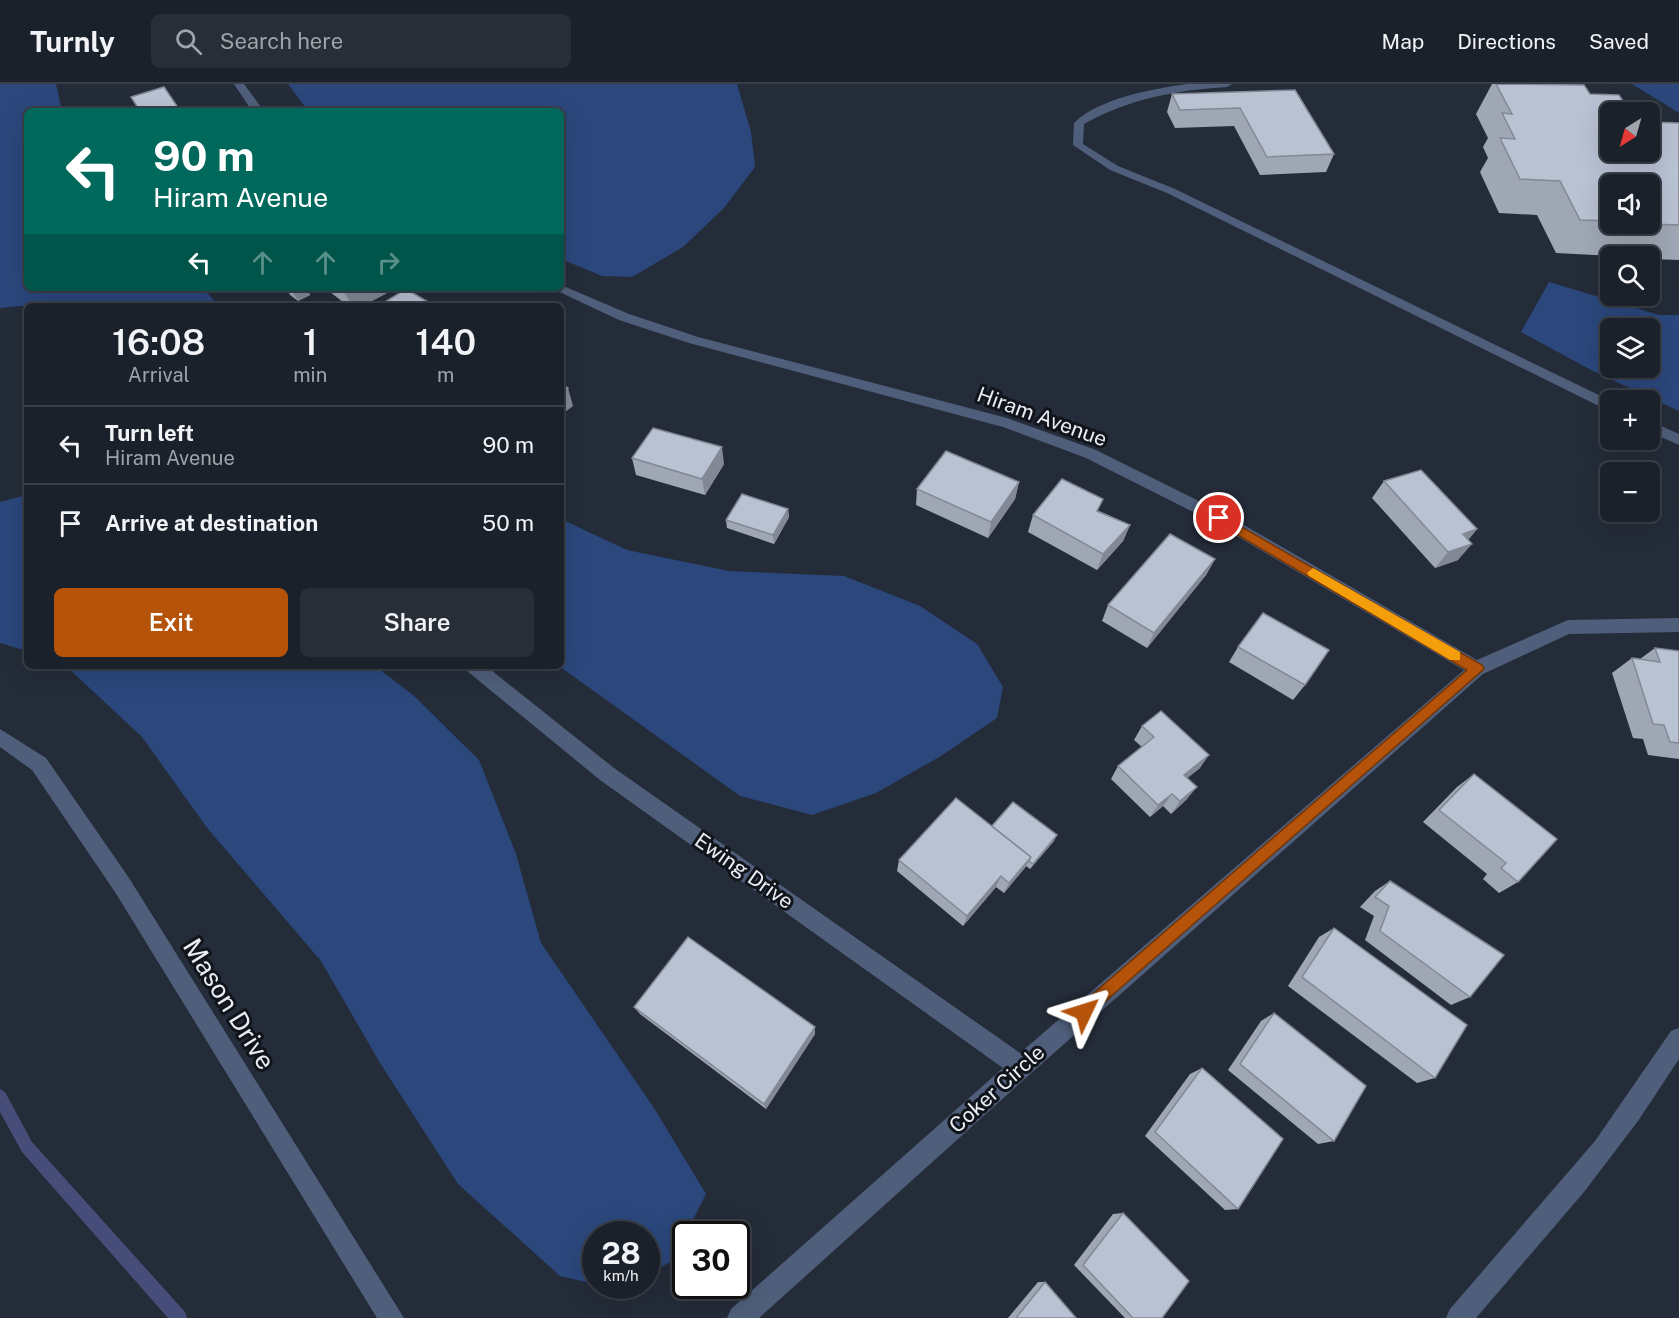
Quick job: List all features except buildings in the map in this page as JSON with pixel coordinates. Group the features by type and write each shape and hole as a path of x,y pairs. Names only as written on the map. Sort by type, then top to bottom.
{"street":[{"path":"239,84 256,108"},
{"name":"Hiram Avenue","path":"564,291 624,317 681,336 1007,423 1090,454 1219,518 1477,669"},
{"name":"Coker Circle","path":"740,1318 1021,1067 1477,669 1498,657 1568,627 1679,625"},
{"name":"Ewing Drive","path":"477,669 607,774 1021,1067"},
{"name":"Mason Drive","path":"0,737 39,764 122,885 391,1318"},
{"path":"1459,1318 1578,1181 1644,1097 1679,1039"}],"lane":[{"path":"1227,84 1181,86 1141,95 1102,108 1079,123 1078,145 1114,168 1171,191 1600,402"},
{"path":"1660,431 1679,440"}],"shaded area":[{"path":"0,84 56,84 61,108 24,108 24,291 206,291 216,303 24,303 24,306 0,308"},
{"path":"288,84 737,84 751,132 755,167 724,208 683,247 632,277 602,276 564,260 564,108 306,108"},
{"path":"1632,84 1679,84 1679,113"},
{"path":"1549,282 1600,297 1600,306 1629,306 1659,315 1679,315 1679,411 1660,402 1660,390 1634,390 1608,378 1660,378 1660,318 1600,318 1600,374 1521,332"},
{"path":"24,496 24,650 0,643 0,502"},
{"path":"564,520 627,550 729,571 844,576 920,606 977,644 1003,687 997,718 941,756 876,793 812,815 740,796 563,669"},
{"path":"69,669 379,669 413,695 479,760 516,854 541,943 654,1108 706,1194 692,1221 672,1221 672,1261 660,1268 660,1221 582,1221 582,1281 560,1276 458,1184 380,1063 321,961 208,829 142,737"}],"waterway":[{"path":"0,1097 27,1147 179,1318"}],"slow traffic":[{"path":"1313,573 1455,656"}],"route":[{"path":"1084,1012 1477,669 1219,518"}]}
